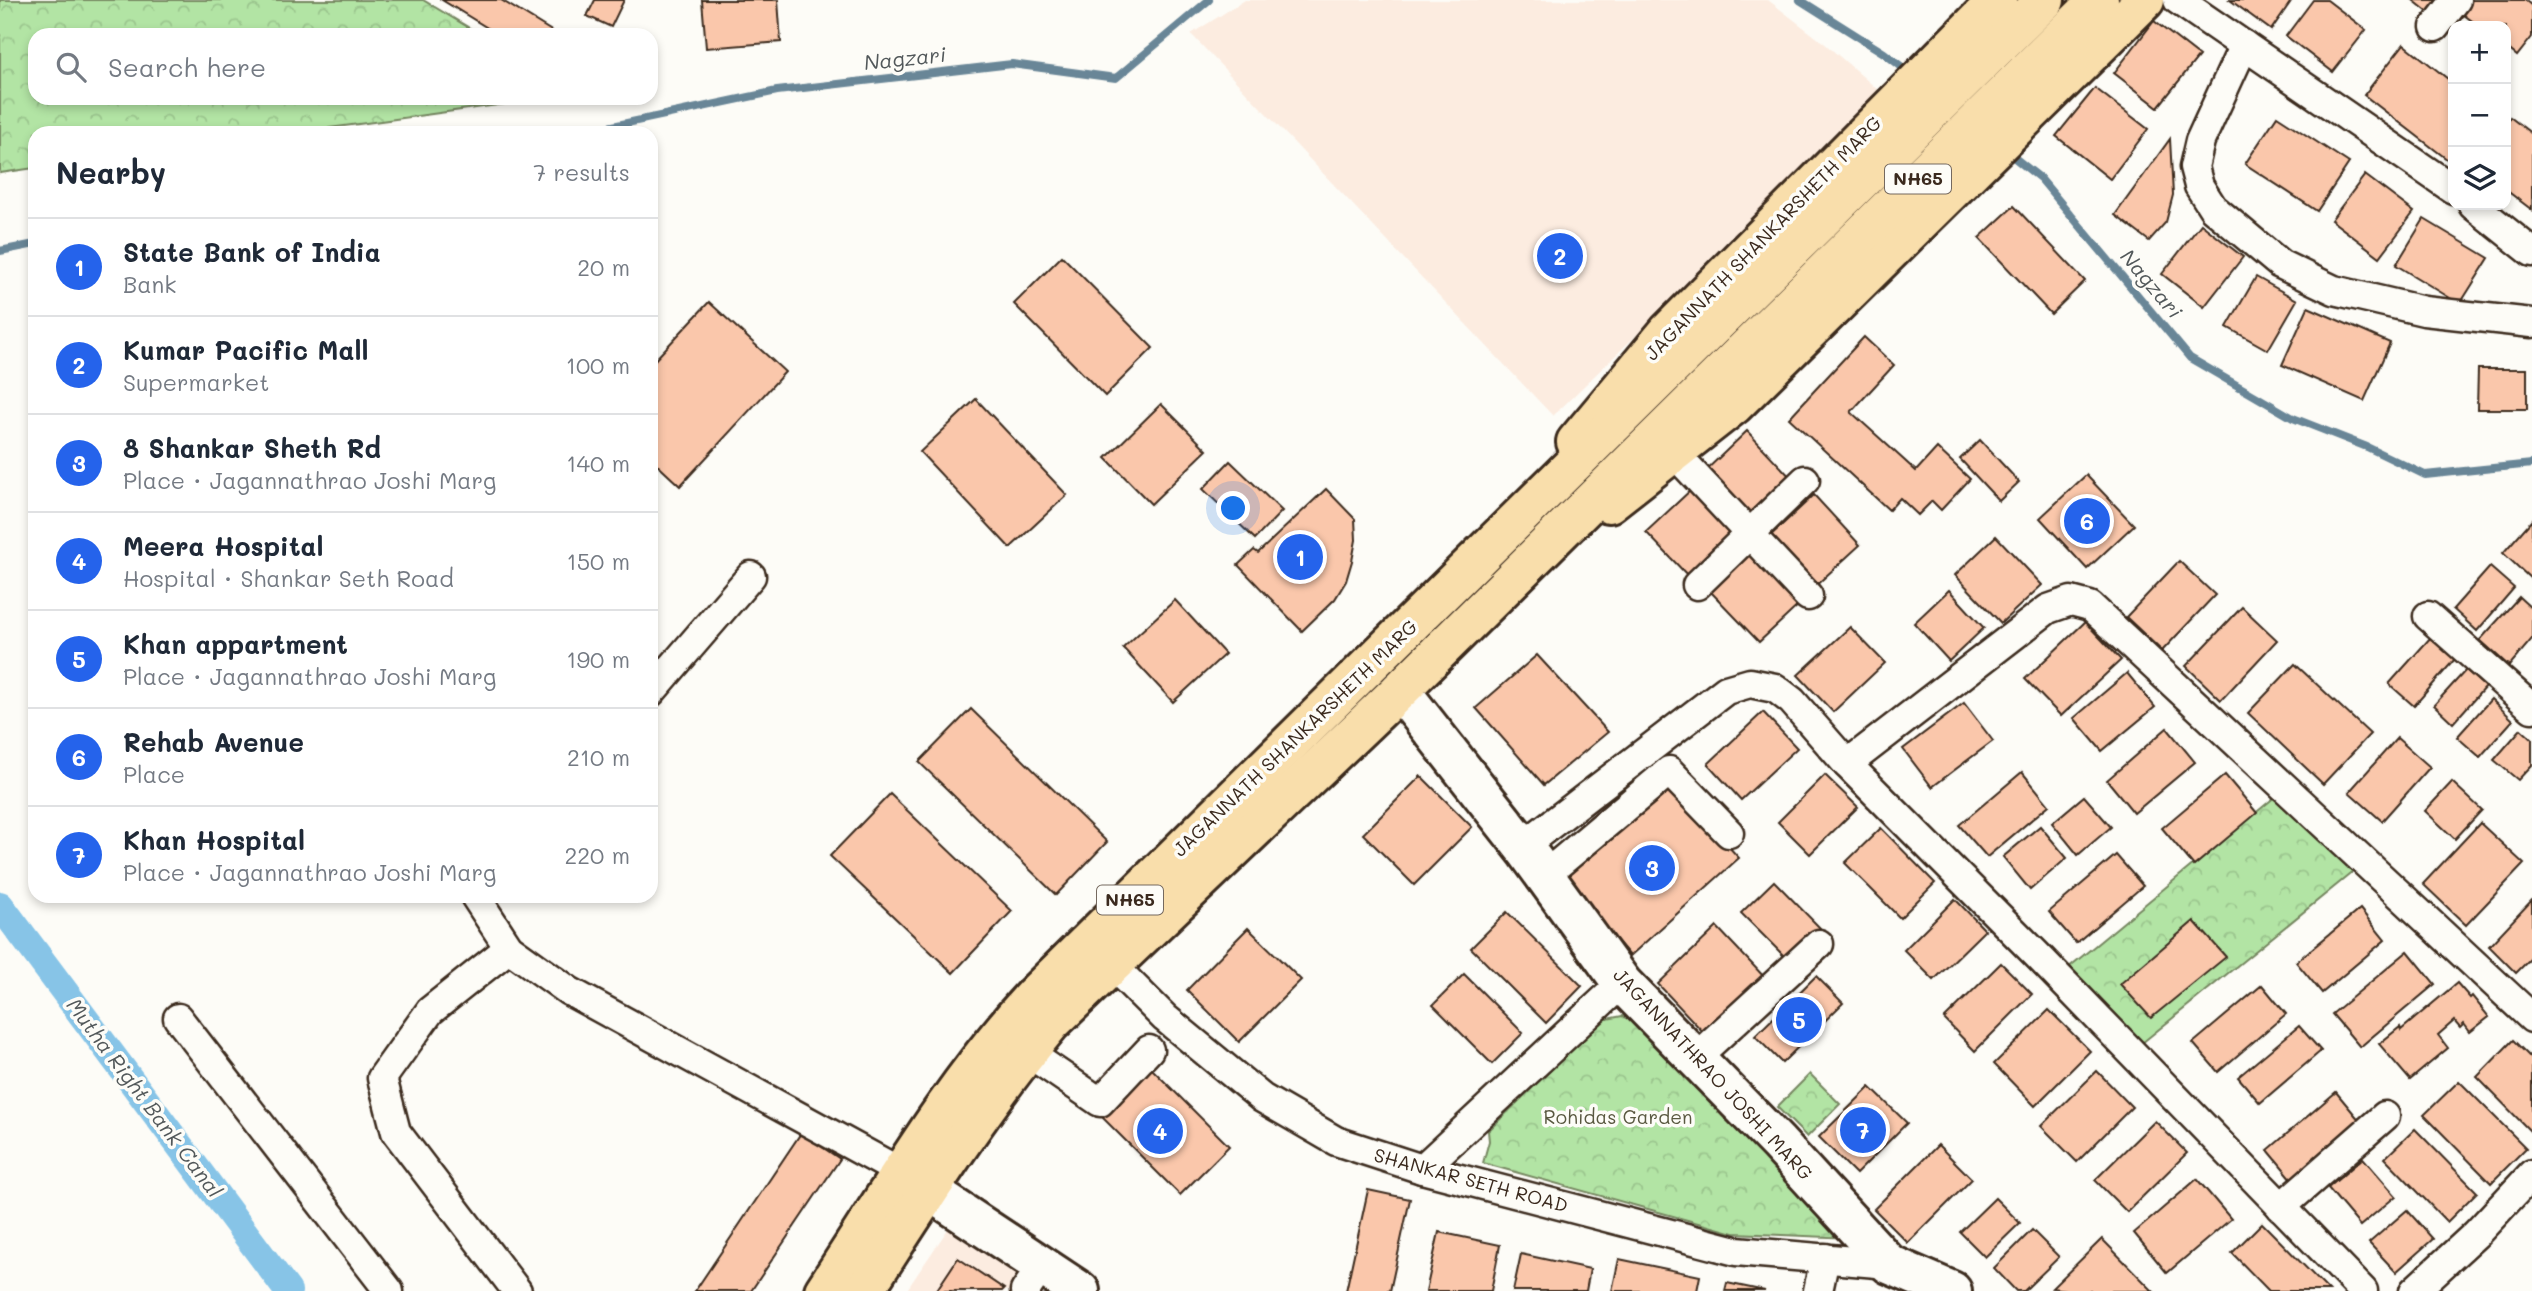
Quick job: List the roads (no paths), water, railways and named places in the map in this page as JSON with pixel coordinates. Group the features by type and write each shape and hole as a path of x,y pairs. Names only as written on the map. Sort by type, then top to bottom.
{"main road":[{"name":"JAGANNATH SHANKARSHETH MARG","path":"1486,551 1668,332 1998,0"},
{"name":"JAGANNATH SHANKARSHETH MARG","path":"824,1291 916,1182 1024,1038 1050,979 2045,0"},
{"name":"JAGANNATH SHANKARSHETH MARG","path":"1024,1038 1051,1023 1401,690 2099,0"},
{"name":"JAGANNATH SHANKARSHETH MARG","path":"1513,578 1734,405 2145,0"},
{"name":"JAGANNATH SHANKARSHETH MARG","path":"864,1291 916,1182"}],"street":[{"path":"2178,0 2448,186"},
{"path":"2435,27 2456,0"},
{"path":"2244,45 2200,141 2194,167 2199,186 2213,208 2280,264 2334,290 2424,311 2532,323"},
{"path":"2479,210 2532,252"},
{"path":"1673,452 1808,596"},
{"path":"1697,585 1805,480"},
{"path":"658,684 751,576"},
{"path":"1847,764 2049,609 2071,601 2090,606 2532,1018"},
{"path":"2428,616 2532,708"},
{"path":"1533,861 1726,690 1750,683 1775,688 1792,701 1847,764 2049,967 2363,1291"},
{"name":"JAGANNATHRAO JOSHI MARG","path":"1401,690 1533,861 1622,983 1702,1051 1778,1143 1889,1264 1952,1291"},
{"path":"1533,861 1669,771 1729,833"},
{"path":"479,903 509,948 569,991 916,1182 1033,1278 1080,1291"},
{"path":"1796,1141 1702,1051 1819,944"},
{"path":"509,948 430,1011 382,1078 396,1132 517,1291"},
{"name":"SHANKAR SETH ROAD","path":"1112,965 1165,1018 1262,1098 1336,1141 1422,1169 1736,1251 1889,1264"},
{"path":"1422,1169 1622,983"},
{"path":"178,1018 390,1291"},
{"path":"1024,1038 1100,1102 1149,1050"},
{"path":"2281,1207 2385,1116"},
{"path":"2414,1291 2476,1234 2532,1174"},
{"path":"1818,1291 1825,1258"}],"waterway":[{"name":"Nagzari","path":"613,126 777,91 1012,64 1116,78 1209,0"},
{"name":"Nagzari","path":"1800,0 1884,53 1911,74"},
{"name":"Nagzari","path":"2006,151 2040,178 2190,358 2293,418 2367,447 2425,475 2532,464"},
{"name":"Nagzari","path":"0,251 28,245"},
{"name":"Mutha Right Bank Canal","path":"0,905 288,1291"}],"place":[{"name":"Kumar Pacific Mall","path":"1560,256"},
{"name":"Rehab Avenue","path":"2087,521"},
{"name":"State Bank of India","path":"1300,557"},
{"name":"8 Shankar Sheth Rd","path":"1652,868"},
{"name":"Khan appartment","path":"1799,1020"},
{"name":"Khan Hospital","path":"1863,1130"},
{"name":"Meera Hospital","path":"1160,1131"}],"park label":[{"name":"Rohidas Garden","path":"1618,1117"}]}
